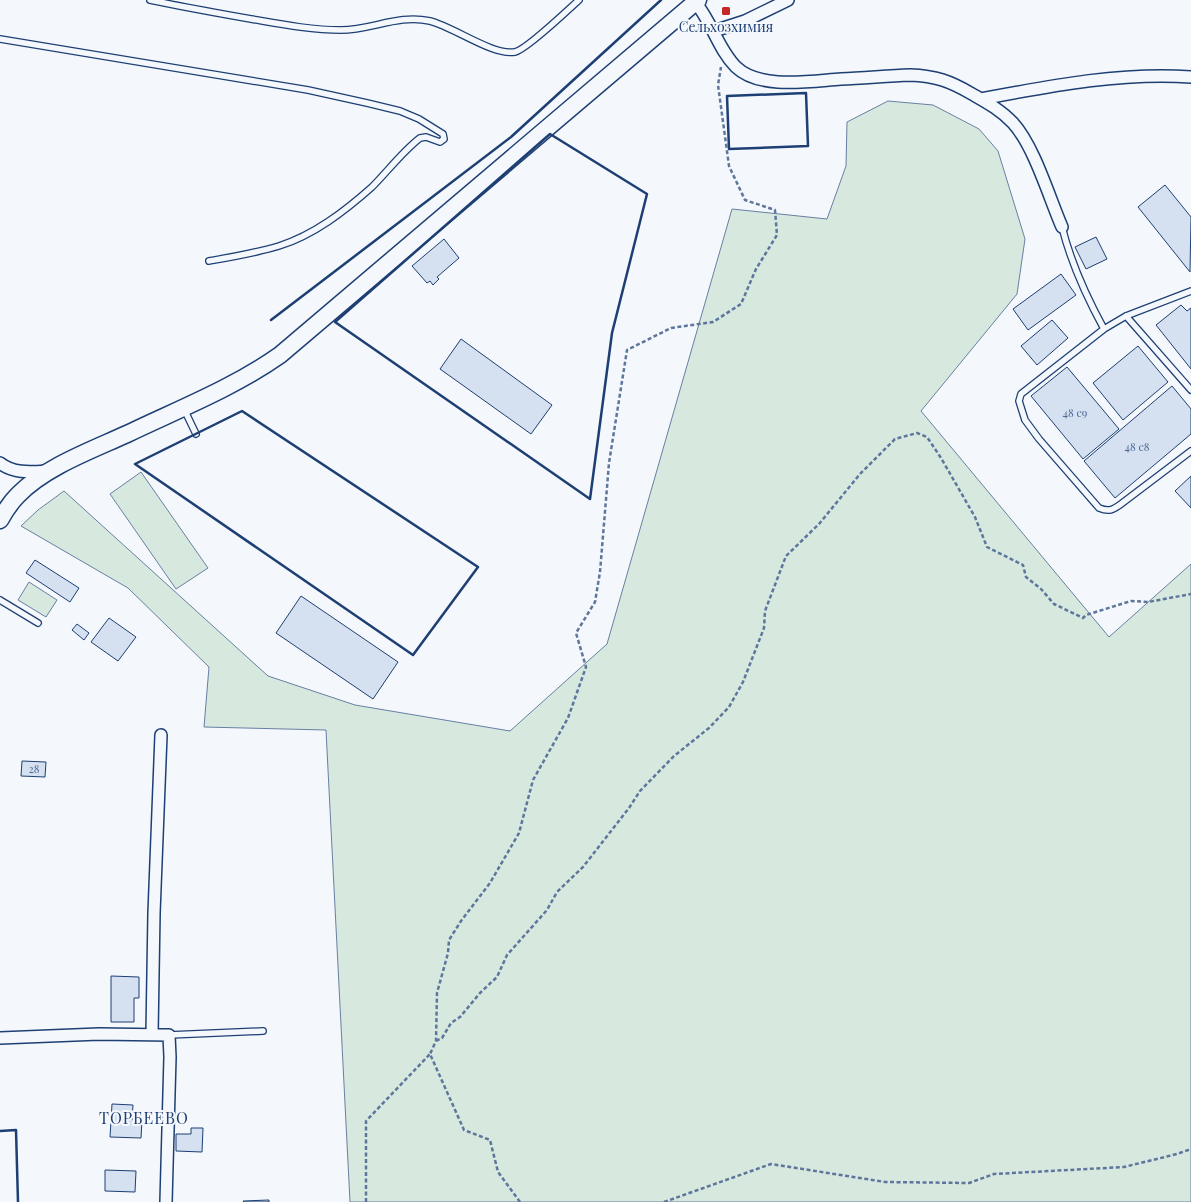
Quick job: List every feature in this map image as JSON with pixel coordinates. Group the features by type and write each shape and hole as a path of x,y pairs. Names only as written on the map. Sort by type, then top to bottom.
{"main road":[{"path":"0,520 18,495 52,471 253,372 294,344 696,1"}],"street":[{"path":"714,31 745,21 788,0"},
{"path":"696,1 732,62 752,77 792,82 910,75 930,76 954,84 981,99 1012,122 1025,140 1062,227"},
{"path":"981,99 1114,78 1151,75 1191,77"},
{"path":"0,463 8,470 26,472 52,471"},
{"path":"152,1034 154,913 161,735"},
{"path":"0,1038 99,1034 169,1035 166,1202"}],"lane":[{"path":"150,0 288,25 323,29 342,30 360,28 398,19 421,20 442,25 493,48 508,52 521,50 579,0"},
{"path":"0,39 291,87 359,101 400,111 420,119 443,134 444,139 440,142 426,137 420,138 352,204 330,221 306,235 281,246 208,260"},
{"path":"1062,227 1068,252 1092,307 1104,329"},
{"path":"1191,291 1126,316 1104,329 1021,394 1019,401 1025,420 1039,439 1099,508 1106,511 1112,510 1121,504 1191,452"},
{"path":"1126,316 1191,390"},
{"path":"183,408 196,434"},
{"path":"0,600 38,622"},
{"path":"169,1035 263,1031"}],"path":[{"path":"366,1202 366,1121 430,1054 436,1041 437,993 448,953 449,940 460,921 490,883 519,833 533,780 568,718 586,667 576,632 595,602 600,572 610,462 626,350 672,328 713,322 741,304 756,269 776,235 775,210 745,200 729,166 718,85 722,46"},
{"path":"436,1041 442,1038 452,1023 460,1017 480,993 497,977 508,955 547,910 557,892 583,867 640,791 674,756 709,728 729,707 743,682 764,628 765,611 786,556 819,524 860,474 895,439 917,433 927,437 975,517 987,547 1023,565 1026,577 1041,589 1054,604 1083,618 1086,615 1131,601 1148,602 1191,594"},
{"path":"430,1054 464,1130 490,1140 498,1172 520,1202"},
{"path":"664,1202 771,1164 885,1182 969,1183 994,1174 1124,1166 1191,1149"}],"shaded area":[{"path":"888,101 933,105 979,129 998,151 1025,239 1017,294 921,411 1109,637 1191,564 1191,1202 350,1202 326,730 204,727 209,667 128,588 21,526 38,510 64,491 268,676 355,705 510,731 607,644 732,209 827,219 846,166 847,122"},
{"path":"141,472 208,568 176,589 110,494"},
{"path":"29,582 57,600 46,617 18,600"}],"building":[{"path":"1165,185 1191,217 1190,272 1138,207"},
{"path":"1096,237 1107,259 1086,269 1075,247"},
{"path":"444,239 459,258 437,277 439,279 433,285 430,281 427,283 412,266"},
{"path":"1061,274 1076,295 1028,330 1013,309"},
{"path":"1181,305 1187,311 1191,308 1191,369 1156,325"},
{"path":"1052,320 1068,338 1037,365 1021,346"},
{"path":"461,339 552,405 531,434 440,369"},
{"path":"1138,346 1168,382 1123,420 1093,383"},
{"path":"1067,367 1119,429 1083,459 1031,396"},
{"path":"1172,386 1191,409 1191,434 1115,498 1084,461"},
{"path":"1191,476 1191,508 1175,491"},
{"path":"35,560 79,588 70,602 26,573"},
{"path":"301,596 398,662 373,699 276,633"},
{"path":"109,618 136,637 118,661 91,642"},
{"path":"77,624 89,633 84,640 72,630"},
{"path":"22,761 46,762 45,777 21,776"},
{"path":"111,976 139,977 139,998 134,998 134,1022 111,1022"},
{"path":"112,1104 133,1105 132,1119 142,1120 141,1138 110,1137"},
{"path":"191,1128 203,1128 202,1152 176,1151 176,1134 191,1134"},
{"path":"105,1170 136,1171 135,1192 105,1191"},
{"path":"269,1200 269,1202 243,1201"}],"wall":[{"path":"271,320 511,137 661,0"},
{"path":"806,93 808,146 729,149 727,96 806,93"},
{"path":"550,134 647,194 612,333 590,499 335,322 550,134"},
{"path":"242,411 478,567 413,655 135,464 242,411"},
{"path":"0,1131 16,1130 18,1202"}],"place":[{"name":"Сельхозхимия","path":"726,11"}],"district":[{"name":"ТОРБЕЕВО","path":"144,1118"}]}
